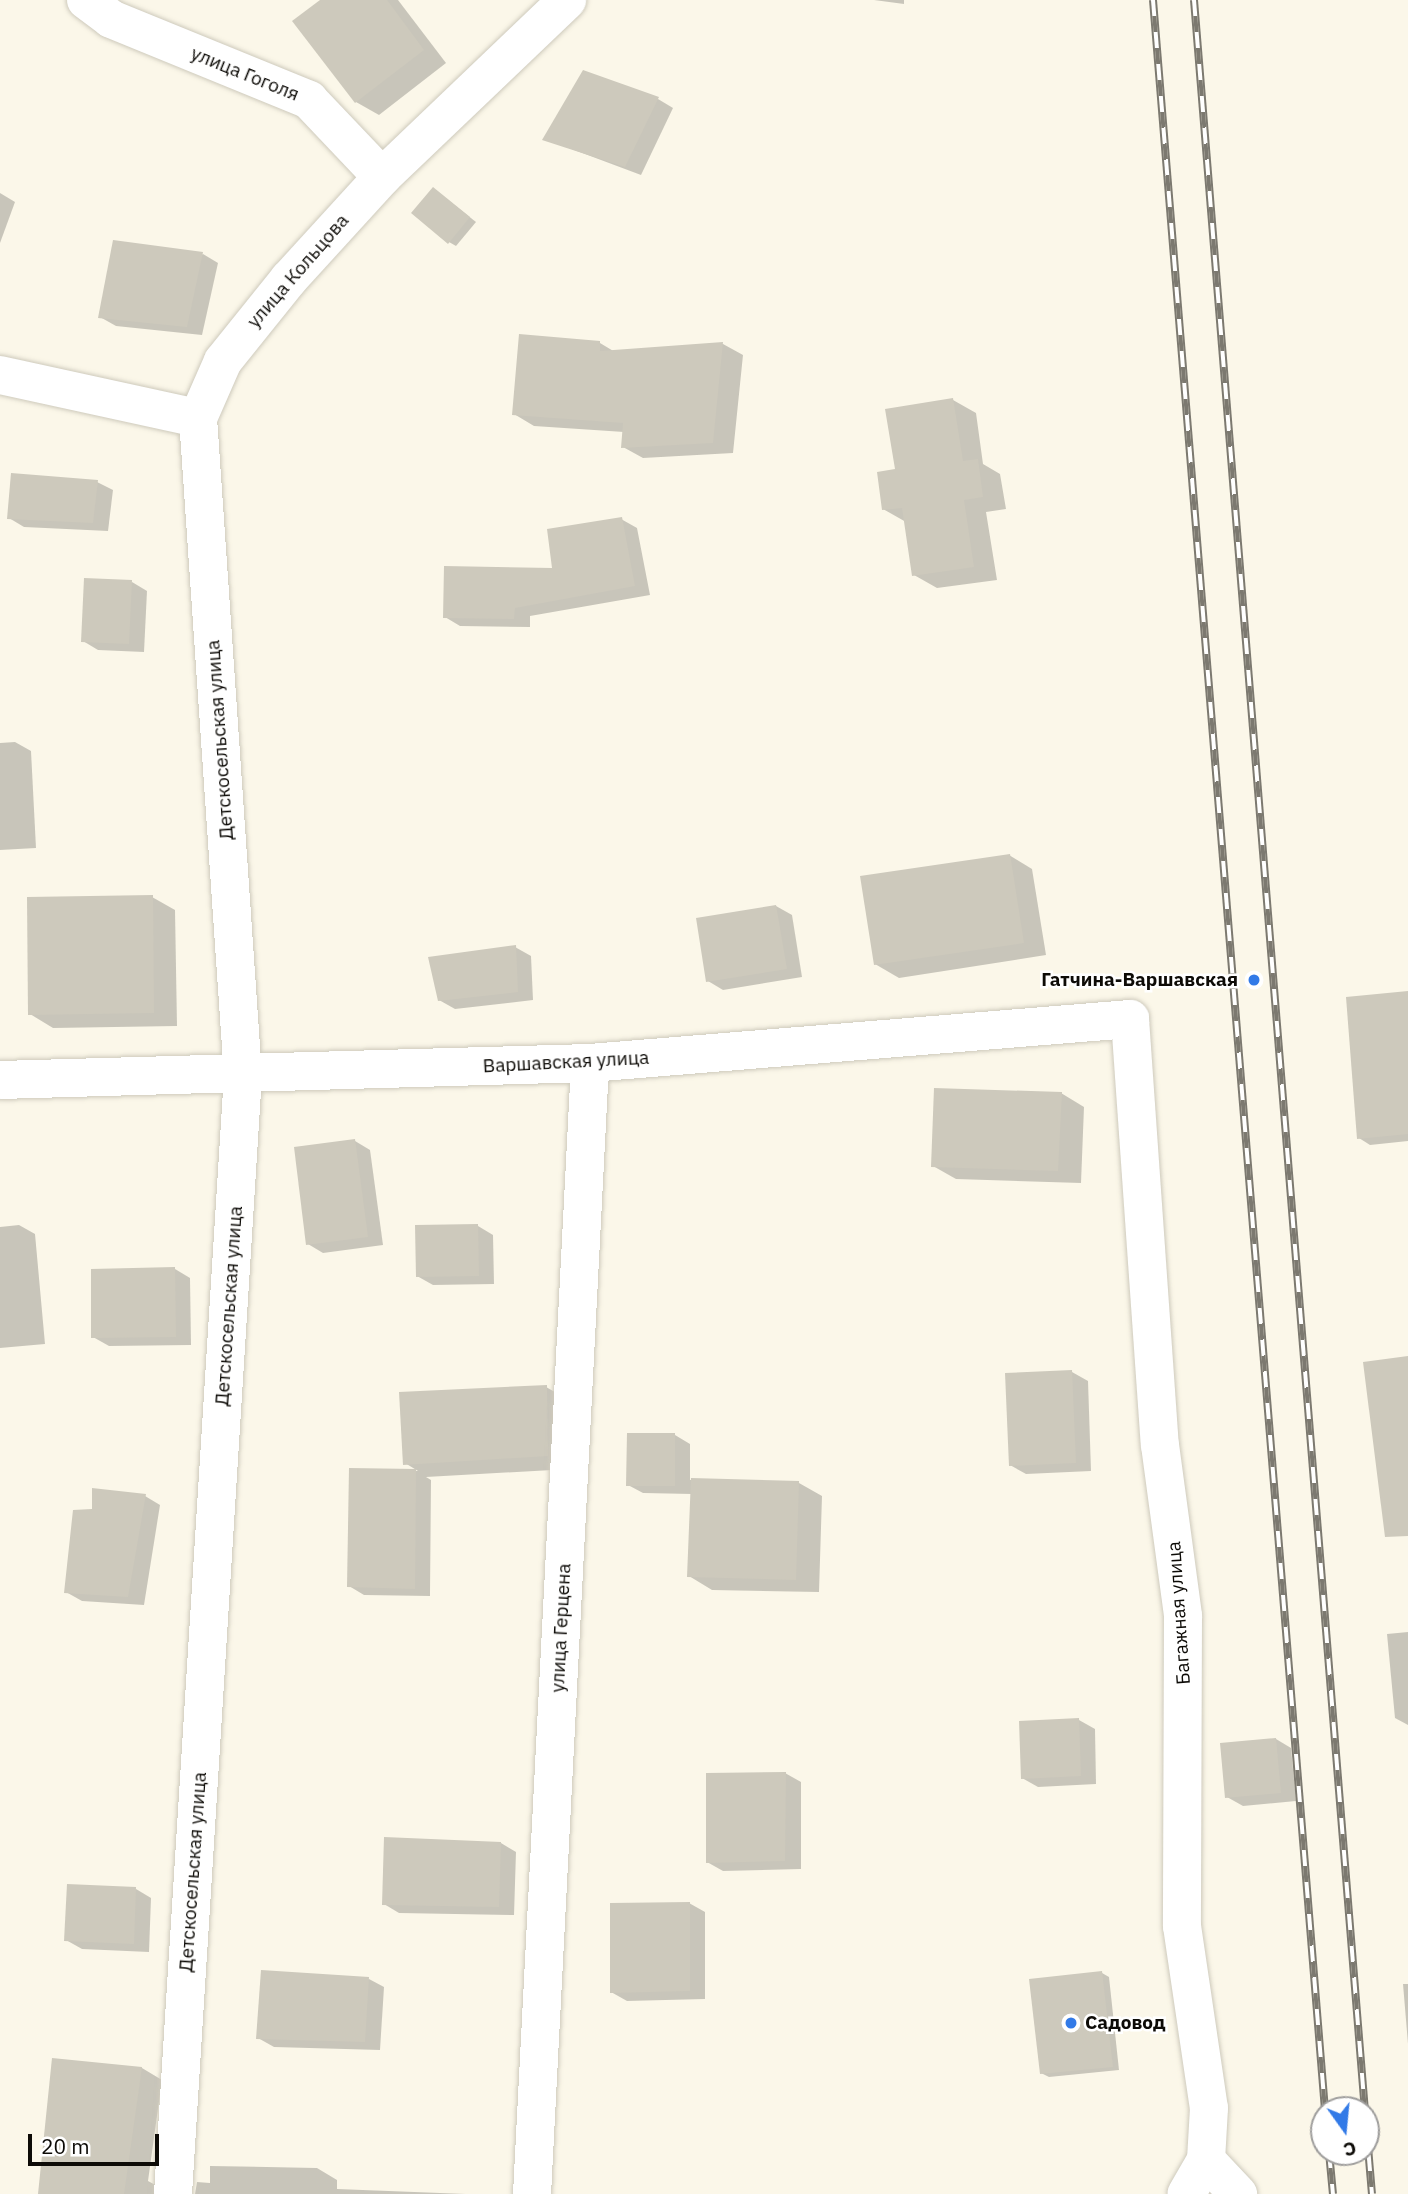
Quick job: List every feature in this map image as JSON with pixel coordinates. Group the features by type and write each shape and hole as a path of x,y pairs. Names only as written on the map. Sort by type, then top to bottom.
{"street":[{"name":"улица Гоголя","path":"86,0 111,19 309,100 382,177"},
{"name":"улица Кольцова","path":"198,418 223,361 289,279 382,177 567,0"},
{"path":"0,375 198,418"},
{"name":"Детскосельская улица","path":"173,2194 243,1076 198,418"},
{"name":"Варшавская улица","path":"0,1080 243,1076 590,1063 1130,1019"},
{"name":"Багажная улица","path":"1130,1019 1160,1445 1183,1616 1182,1926 1209,2108 1206,2160"},
{"name":"улица Герцена","path":"533,2194 590,1063"},
{"path":"1186,2194 1206,2160 1238,2194"}],"building":[{"path":"320,0 387,0 424,50 355,103 292,21"},
{"path":"583,70 659,97 625,167 542,140"},
{"path":"433,187 470,217 448,244 411,213"},
{"path":"113,240 203,252 187,327 98,318"},
{"path":"519,334 600,341 600,351 723,342 713,443 621,448 623,423 512,415"},
{"path":"953,398 963,461 978,459 983,497 964,500 974,567 912,576 902,508 882,510 877,472 895,469 885,409"},
{"path":"11,473 98,480 93,523 7,519"},
{"path":"622,517 635,586 515,608 514,619 443,618 444,566 552,568 547,529"},
{"path":"84,578 132,580 129,644 81,642"},
{"path":"1010,854 1024,943 874,965 860,876"},
{"path":"153,895 154,1013 28,1015 27,897"},
{"path":"776,905 787,969 706,982 696,918"},
{"path":"516,945 518,992 438,1001 428,957"},
{"path":"1408,991 1408,1134 1357,1139 1346,997"},
{"path":"934,1088 1062,1092 1058,1171 931,1167"},
{"path":"355,1139 368,1237 306,1245 294,1147"},
{"path":"478,1224 479,1276 416,1277 415,1225"},
{"path":"175,1267 176,1337 91,1338 91,1269"},
{"path":"1408,1356 1408,1536 1385,1537 1363,1362"},
{"path":"1072,1370 1076,1463 1009,1466 1005,1373"},
{"path":"547,1385 548,1456 403,1465 399,1392"},
{"path":"627,1433 675,1433 675,1486 626,1486"},
{"path":"349,1468 416,1469 415,1589 347,1587"},
{"path":"691,1478 799,1481 796,1580 687,1577"},
{"path":"92,1488 146,1494 128,1597 64,1593 73,1510 92,1509"},
{"path":"1079,1718 1081,1776 1021,1779 1019,1721"},
{"path":"1276,1738 1281,1793 1225,1798 1220,1743"},
{"path":"786,1772 785,1861 706,1863 706,1773"},
{"path":"384,1837 501,1842 499,1907 382,1905"},
{"path":"67,1884 136,1887 134,1944 64,1941"},
{"path":"690,1902 690,1991 610,1993 610,1903"},
{"path":"261,1970 369,1977 365,2042 256,2039"},
{"name":"Садовод","path":"1102,1971 1113,2067 1040,2074 1029,1979"},
{"path":"52,2058 142,2067 124,2194 38,2194"}],"railway":[{"path":"1153,0 1324,2096"},
{"path":"1194,0 1364,2096"},
{"path":"1330,2166 1333,2194"},
{"path":"1370,2166 1372,2194"}],"place":[{"name":"Гатчина-Варшавская","path":"1254,980"},
{"name":"Садовод","path":"1071,2023"}]}
